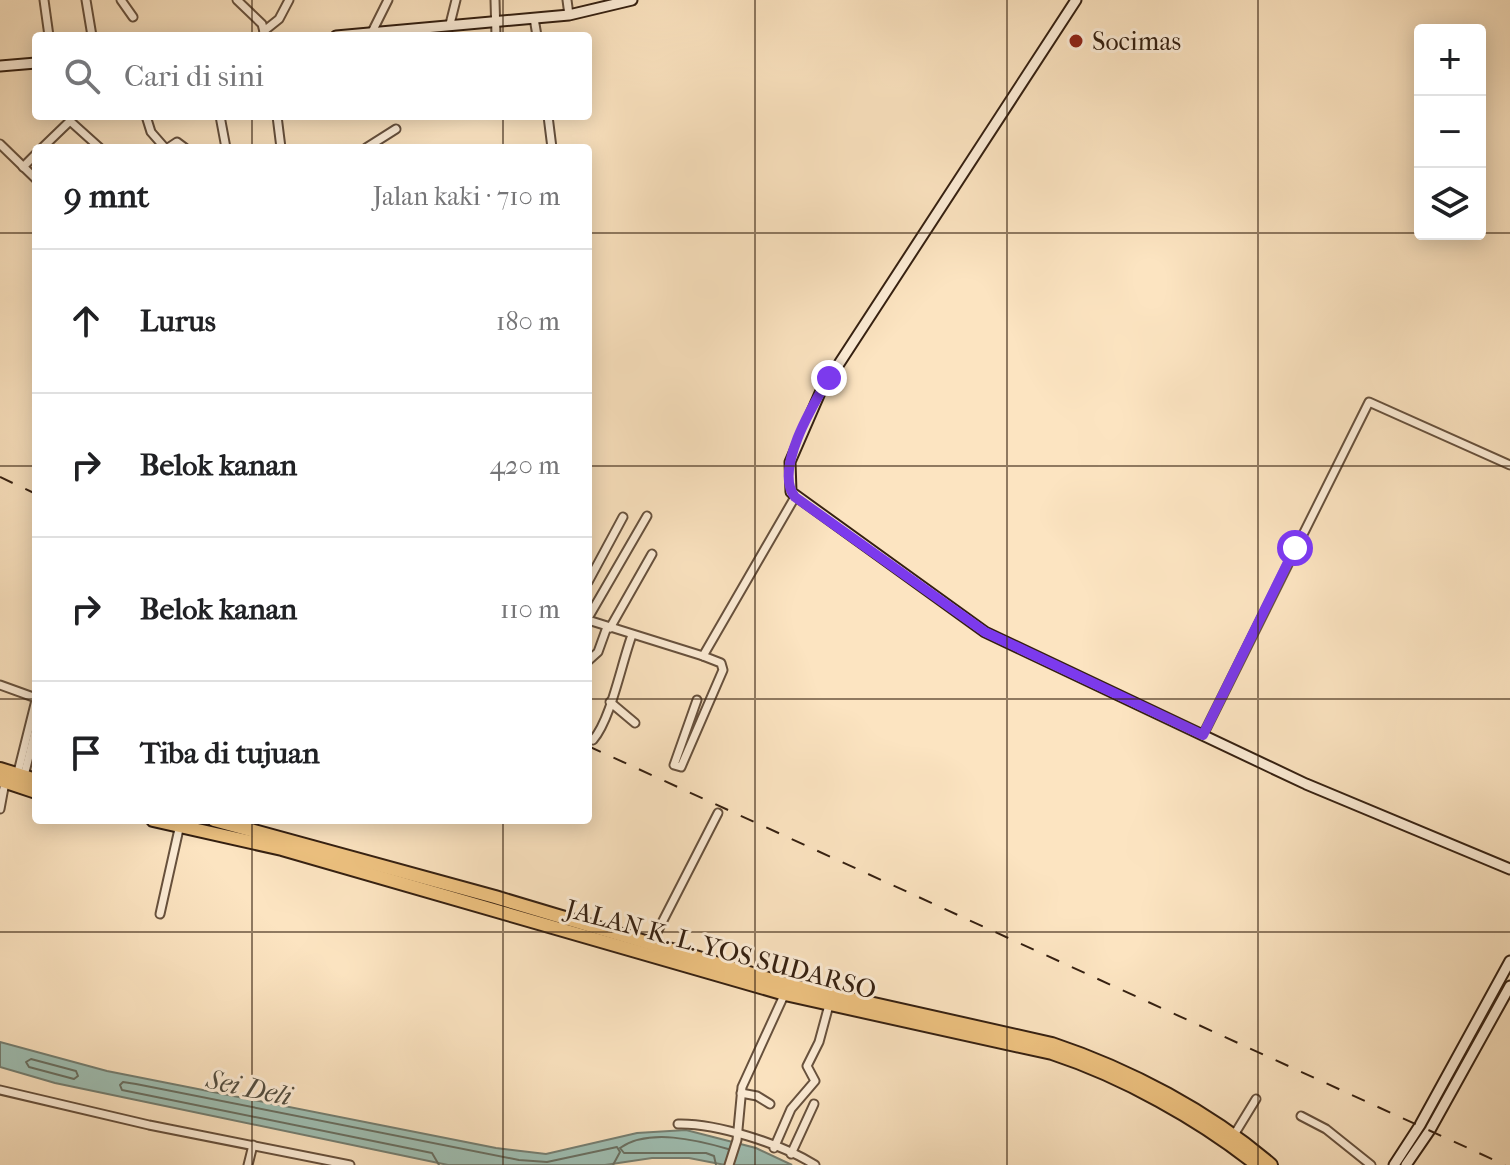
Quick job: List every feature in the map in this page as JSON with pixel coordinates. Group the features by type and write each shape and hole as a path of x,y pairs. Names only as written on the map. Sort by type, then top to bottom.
{"highway":[{"path":"0,769 17,781"},
{"name":"JALAN K. L. YOS SUDARSO","path":"185,824 787,990 1052,1044 1129,1076 1234,1135 1271,1165"},
{"name":"JALAN K. L. YOS SUDARSO","path":"228,824 651,944 829,1005 1020,1044 1082,1063 1213,1131 1257,1165"}],"street":[{"path":"44,0 48,32"},
{"path":"86,0 91,32"},
{"path":"121,0 133,17"},
{"path":"237,0 263,32"},
{"path":"267,32 279,19 289,0"},
{"path":"372,32 388,0"},
{"path":"450,24 456,0"},
{"path":"495,0 495,32"},
{"path":"567,0 569,15"},
{"path":"372,32 569,15 632,0"},
{"path":"1076,0 820,393 790,462 789,484 795,497 985,632 1306,784 1510,869"},
{"path":"534,18 536,32"},
{"path":"0,66 32,63"},
{"path":"147,120 151,132 162,144"},
{"path":"221,120 225,144"},
{"path":"278,120 280,144"},
{"path":"548,120 552,144"},
{"path":"46,144 70,121 96,144"},
{"path":"372,144 396,129"},
{"path":"0,144 32,175"},
{"path":"23,167 32,158"},
{"path":"1203,735 1369,402 1510,465"},
{"path":"703,656 795,497"},
{"path":"592,612 647,516"},
{"path":"592,575 623,517"},
{"path":"592,657 598,652 652,554"},
{"path":"592,621 721,663 723,670 679,767 674,765 697,700"},
{"path":"593,740 606,722 632,635"},
{"path":"0,685 32,697"},
{"path":"610,702 635,723"},
{"path":"17,781 32,716"},
{"path":"0,809 17,781 32,739"},
{"path":"651,944 718,813"},
{"path":"160,914 181,824"},
{"path":"1394,1165 1420,1125 1510,961"},
{"path":"1406,1165 1430,1130 1510,986"},
{"path":"729,1165 737,1138 741,1093 787,990"},
{"path":"774,1148 791,1109 815,1081 807,1066 819,1042 829,1005"},
{"path":"0,1090 350,1165"},
{"path":"741,1093 757,1096 770,1104"},
{"path":"1234,1135 1256,1099"},
{"path":"791,1154 814,1104"},
{"path":"1301,1116 1326,1129 1371,1165"},
{"path":"678,1124 703,1124 815,1165"},
{"path":"248,1165 253,1145"}],"water":[{"path":"0,1042 107,1071 496,1148 546,1154 637,1133 686,1130 756,1148 792,1165 725,1165 689,1158 652,1158 605,1165 448,1165 55,1083 0,1067"}],"railway":[{"path":"0,477 32,492"},
{"path":"592,748 1505,1165"}],"place":[{"name":"Socimas","path":"1076,41"}],"route":[{"path":"829,378 802,430 790,462 789,484 795,497 985,632 1203,735 1295,548"}],"water label":[{"name":"Sei Deli","path":"249,1087"}]}
